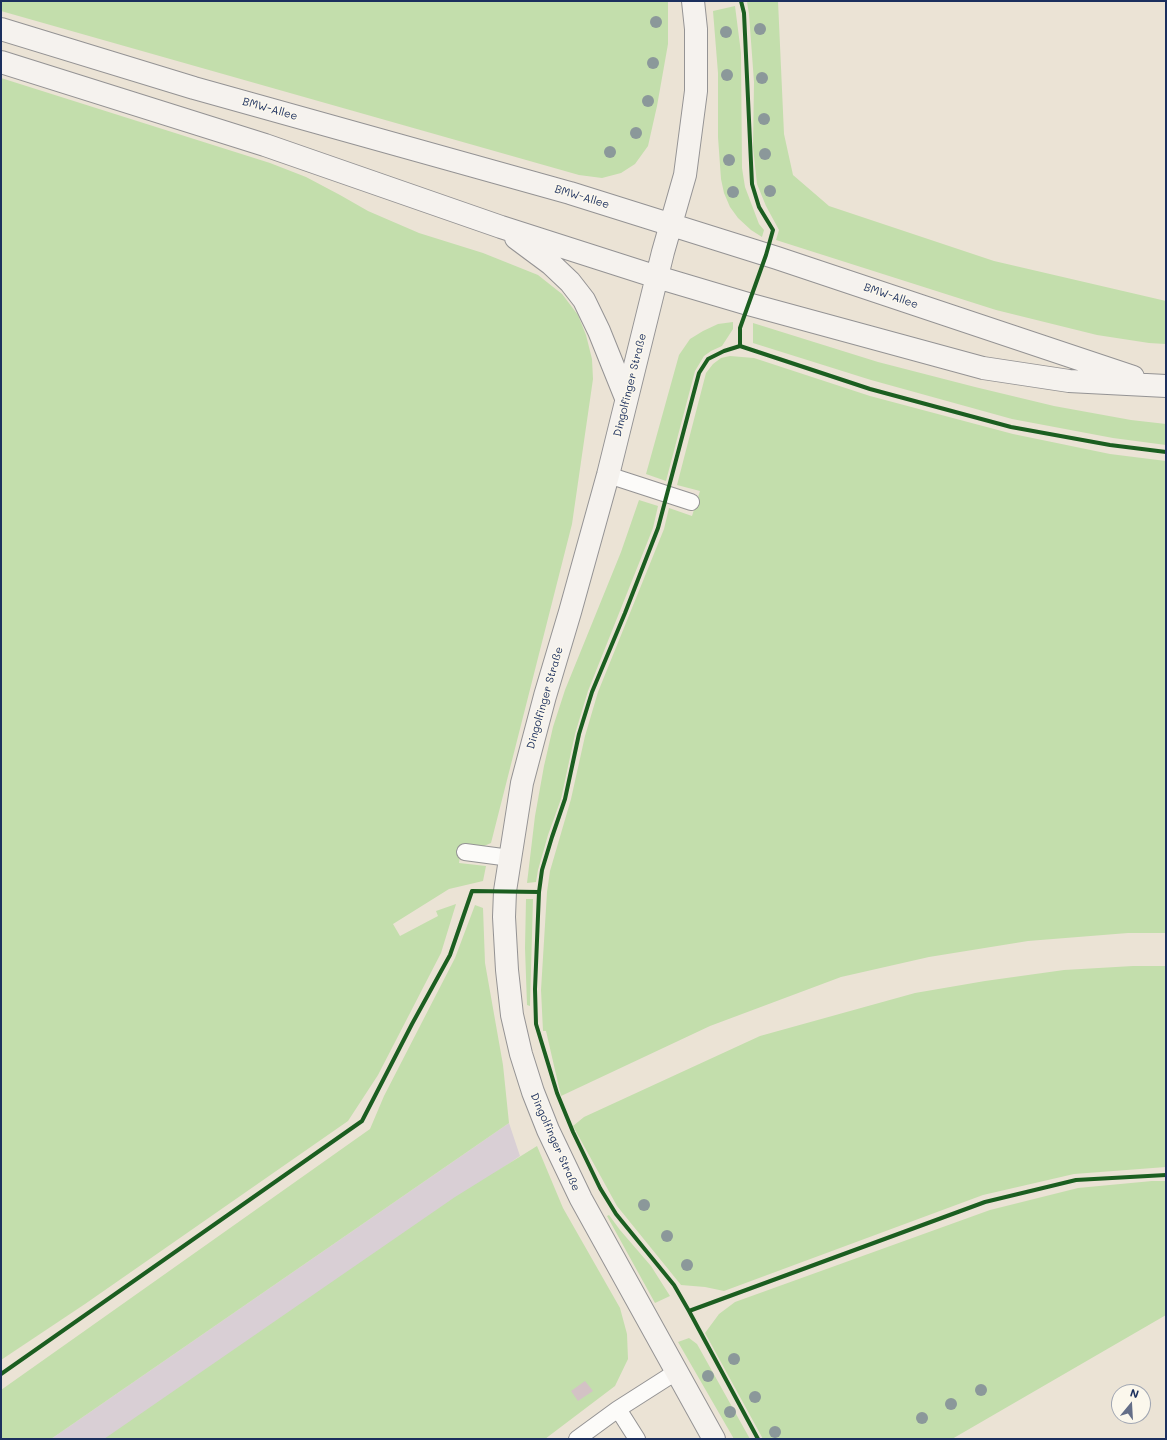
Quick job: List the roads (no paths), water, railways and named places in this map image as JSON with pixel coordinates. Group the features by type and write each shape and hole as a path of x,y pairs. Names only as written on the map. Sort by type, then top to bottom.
{"main road":[{"name":"Dingolfinger Straße","path":"693,1 696,29 696,92 687,163 670,224 608,475 522,783 505,891 504,917 507,970 512,1015 521,1054 533,1092 548,1130 581,1199 714,1439"},
{"name":"BMW-Allee","path":"1,29 194,88 570,193 777,258 1162,386"},
{"name":"BMW-Allee","path":"1,62 272,147 501,227 657,277 748,304 983,368 1069,381 1162,386"},
{"path":"501,227 551,264 570,282 584,300 599,331 626,398"}],"lane":[{"path":"608,475 691,502"},
{"path":"465,852 510,858"},
{"path":"577,1439 618,1409 676,1372"},
{"path":"618,1409 637,1439"}]}
